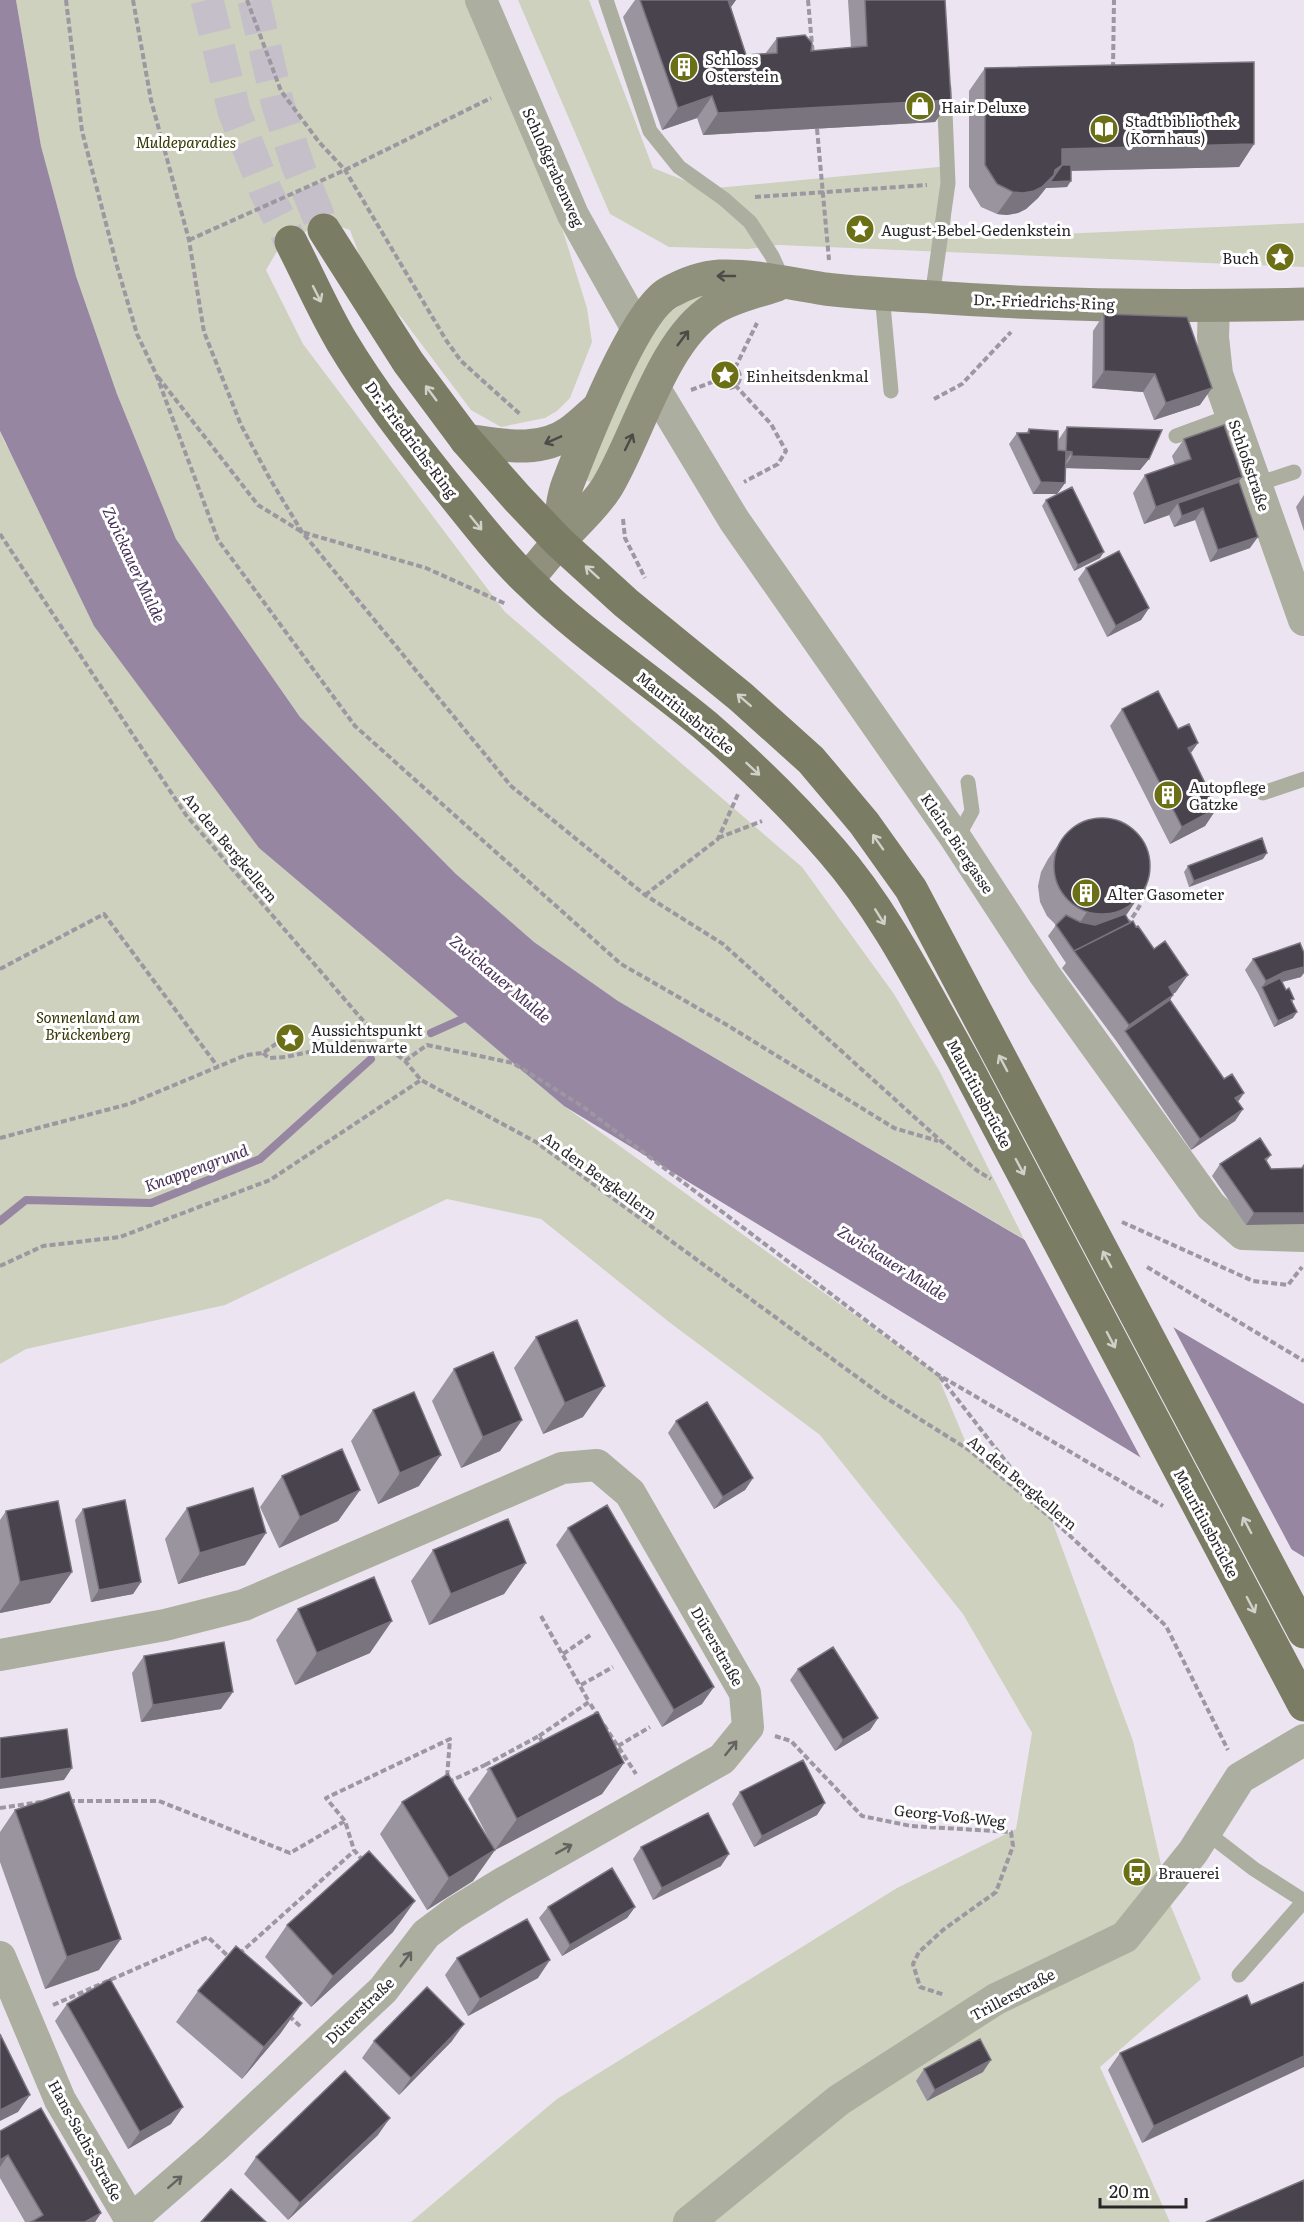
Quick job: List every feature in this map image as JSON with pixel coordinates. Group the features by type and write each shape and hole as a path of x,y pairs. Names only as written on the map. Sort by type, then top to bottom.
{"main road":[{"path":"324,230 408,362 466,440 518,500 559,542 626,603 741,697 811,760 864,823 911,890 1304,1632"},
{"name":"Dr.-Friedrichs-Ring","path":"291,242 342,342 386,410 481,528 519,593 559,542 588,513 602,494 678,344 700,318 714,308 780,284"},
{"name":"Dr.-Friedrichs-Ring","path":"559,542 563,501 568,483 600,406 637,328 650,309 665,295 700,279 734,276 832,290 1041,302 1214,306 1304,304"},
{"path":"466,440 503,445 540,445 570,432 600,406"},
{"name":"Mauritiusbrücke","path":"519,593 594,639 705,726 794,808 835,853 871,903 909,964 963,1060 1304,1705"}],"street":[{"name":"Schloßgrabenweg","path":"481,0 573,215 637,328"},
{"name":"Schloßstraße","path":"1214,306 1213,337 1217,374 1304,620"},
{"name":"Kleine Biergasse","path":"654,389 734,520 956,840 1045,975 1211,1206 1244,1234 1304,1236"},
{"name":"Dürerstraße","path":"0,1655 165,1625 244,1605 562,1468 597,1465 630,1493 745,1693 748,1727 722,1759 454,1913 426,1934 383,1990 132,2221"},
{"name":"Trillerstraße","path":"688,2222 839,2100 996,1999 1125,1937 1193,1852 1240,1778 1304,1740"},
{"name":"Hans-Sachs-Straße","path":"0,1957 60,2100 132,2221"}],"lane":[{"path":"606,0 650,131 679,167 750,222 772,256 780,284"},
{"path":"932,297 948,183 943,76"},
{"path":"882,294 891,391"},
{"path":"1176,436 1233,415"},
{"path":"1257,484 1294,472"},
{"path":"1263,794 1304,779"},
{"path":"956,840 972,811 968,782"},
{"path":"1206,1832 1254,1869 1304,1901 1239,1975"}],"path":[{"path":"66,0 82,131 137,334 156,374 218,540 355,726 621,964 727,1025 894,1128 942,1142 723,944 645,895 511,786 302,532 241,425 204,332 189,240 151,100 134,0"},
{"path":"247,0 281,91 319,142 345,170 446,340 461,361 511,408 534,423 540,445"},
{"path":"808,0 813,57"},
{"path":"1113,77 1114,0"},
{"path":"189,240 345,170 490,98 525,101"},
{"path":"817,129 832,290"},
{"path":"724,200 948,183"},
{"path":"735,368 780,284"},
{"path":"934,399 962,384 1041,302"},
{"path":"730,366 735,368 739,376 735,385 729,388 722,386 718,377 723,368 730,366"},
{"path":"156,374 258,505 302,532 519,593"},
{"path":"735,385 771,424 786,451 778,464 736,486"},
{"path":"602,494 625,500 623,522 625,538 631,554 646,577 626,603"},
{"name":"An den Bergkellern","path":"0,534 186,816 384,1045 405,1061 421,1080 536,1142 883,1396 969,1450 1051,1518 1166,1626 1223,1738 1240,1778"},
{"path":"718,839 750,766"},
{"path":"645,895 718,839 794,808"},
{"path":"1119,931 1126,926 1137,911 1145,894 1144,883"},
{"path":"0,969 104,914 218,1067"},
{"path":"0,1138 129,1104 246,1055 263,1053 283,1039 290,1038"},
{"path":"263,1053 269,1058 354,1042 384,1045"},
{"path":"405,1061 427,1045 513,1063 582,1106 937,1374 1164,1507"},
{"path":"0,1266 43,1246 120,1237 270,1180 421,1080"},
{"path":"1113,1218 1253,1281 1288,1285 1302,1272 1304,1263"},
{"path":"1291,1353 1304,1361"},
{"path":"937,1374 1051,1518"},
{"path":"541,1616 589,1702 652,1799"},
{"path":"563,1654 592,1634"},
{"path":"581,1685 613,1667"},
{"path":"447,1782 539,1736 589,1702"},
{"path":"618,1746 650,1727"},
{"name":"Georg-Voß-Weg","path":"748,1727 791,1741 862,1816 911,1826 1011,1832 1013,1846 996,1892 943,1930 919,1952 913,1964 920,1987 943,1996 954,1990"},
{"path":"539,1736 548,1754"},
{"path":"369,1867 354,1850 345,1821 326,1798 450,1739 447,1782 453,1792"},
{"path":"485,1765 492,1773"},
{"path":"0,1808 49,1801"},
{"path":"60,1801 159,1801 290,1853 345,1821"},
{"path":"25,2018 208,1937 232,1960 354,1850"},
{"path":"288,2015 321,2047"}],"green space":[{"name":"Muldeparadies","path":"16,0 465,0 562,228 587,308 592,342 570,398 557,411 545,418 501,427 471,410 401,317 386,303 366,273 350,230 332,224 308,230 279,248 266,270 303,344 505,612 802,867 894,994 940,1072 1024,1239 618,1001 534,942 456,874 300,717 176,539 117,394 76,276 41,146"},
{"path":"518,0 589,0 653,168 706,189 949,166 951,239 1304,223 1304,267 779,245 748,249 669,247 610,214"},
{"path":"709,293 596,484 580,478 641,347 670,312 688,300"},
{"name":"Sonnenland am Brückenberg","path":"0,431 5,443 259,848 564,1106 937,1374 969,1450 1051,1518 1133,1741 1170,1904 1201,1979 1100,2067 1170,2222 411,2222 557,2099 897,1888 1016,1829 1032,1733 963,1614 820,1435 669,1322 541,1219 447,1199 225,1305 26,1349 0,1364"}],"water":[{"name":"Zwickauer Mulde","path":"0,0 16,0 41,146 76,276 117,394 176,539 300,717 456,874 534,942 618,1001 1304,1404 1304,1557 564,1106 259,848 94,626 0,431"}],"pier":[{"path":"1022,1235 1170,1321 1294,1554 1143,1462"}],"building":[{"name":"Schloss Osterstein","path":"640,0 728,0 746,55 777,53 777,38 805,35 812,43 811,51 867,46 865,0 945,0 951,100 718,113 712,96 678,108"},
{"name":"Stadtbibliothek (Kornhaus)","path":"1254,62 1254,144 1062,149 1062,165 1055,170 1054,175 1042,187 1023,193 1013,192 997,184 985,165 985,68"},
{"path":"1062,165 1071,165 1071,181 1050,182"},
{"path":"1104,314 1187,317 1212,388 1166,403 1155,374 1104,371"},
{"path":"1224,425 1242,477 1156,507 1145,475 1191,459 1184,439"},
{"path":"1067,427 1162,430 1149,459 1072,456 1072,452 1066,451"},
{"path":"1029,429 1058,431 1058,450 1066,451 1065,483 1041,482 1017,433 1029,433"},
{"path":"1239,482 1258,537 1218,550 1203,508 1182,516 1178,503"},
{"path":"1072,487 1104,552 1078,565 1046,500"},
{"path":"1119,551 1149,608 1116,626 1086,568"},
{"path":"1158,691 1178,729 1189,724 1198,743 1188,748 1217,808 1182,827 1122,709"},
{"name":"Alter Gasometer","path":"1102,818 1120,822 1136,832 1146,848 1150,866 1146,884 1136,900 1120,910 1102,914 1084,910 1068,900 1058,884 1054,866 1058,848 1068,832 1084,822"},
{"path":"1262,838 1267,853 1194,881 1188,866"},
{"path":"1125,914 1130,923 1074,951 1056,925 1066,915 1080,922 1095,925"},
{"path":"1133,921 1154,949 1165,941 1188,975 1169,987 1173,995 1129,1025 1074,951"},
{"path":"1300,943 1304,953 1304,967 1284,972 1266,981 1253,959"},
{"path":"1280,978 1286,990 1289,988 1294,999 1291,1000 1297,1012 1278,1021 1262,987"},
{"path":"1170,1000 1224,1079 1232,1074 1244,1093 1235,1098 1243,1109 1200,1139 1125,1031"},
{"path":"1260,1138 1271,1155 1265,1159 1271,1169 1302,1168 1304,1165 1304,1213 1254,1213 1220,1164"},
{"path":"577,1320 605,1386 565,1403 536,1337"},
{"path":"493,1352 522,1420 483,1437 454,1369"},
{"path":"414,1392 441,1455 400,1473 373,1410"},
{"path":"707,1402 753,1478 723,1497 676,1421"},
{"path":"342,1449 360,1490 300,1517 282,1476"},
{"path":"253,1488 266,1533 200,1553 187,1508"},
{"path":"125,1500 141,1582 99,1590 83,1509"},
{"path":"58,1501 72,1572 20,1582 6,1511"},
{"path":"607,1505 714,1687 674,1710 568,1528"},
{"path":"508,1519 526,1563 451,1594 433,1550"},
{"path":"374,1577 392,1621 317,1653 298,1609"},
{"path":"224,1642 233,1692 153,1705 144,1656"},
{"path":"833,1647 878,1718 843,1740 798,1669"},
{"path":"598,1712 624,1763 517,1819 490,1768"},
{"path":"67,1729 72,1768 0,1779 0,1738"},
{"path":"803,1760 825,1803 762,1836 740,1792"},
{"path":"448,1774 495,1850 449,1878 402,1802"},
{"path":"69,1792 121,1939 67,1957 15,1810"},
{"path":"708,1813 729,1854 662,1888 641,1847"},
{"path":"369,1851 415,1901 333,1976 287,1925"},
{"path":"612,1868 635,1907 570,1945 548,1907"},
{"path":"527,1919 550,1960 480,1999 457,1958"},
{"path":"236,1946 302,2003 264,2047 198,1991"},
{"path":"110,1979 183,2107 140,2132 67,2004"},
{"path":"1304,1982 1304,2056 1154,2126 1120,2053 1247,1995 1251,2005"},
{"path":"427,1987 464,2024 411,2078 374,2041"},
{"path":"0,2034 30,2095 0,2110"},
{"path":"980,2039 991,2060 935,2090 924,2069"},
{"path":"345,2071 390,2118 300,2203 256,2157"},
{"path":"41,2108 101,2213 85,2222 31,2222 43,2215 8,2155 0,2160 0,2131"},
{"path":"1304,2180 1304,2222 1206,2222"},
{"path":"231,2189 266,2222 201,2222"}],"waterway":[{"name":"Knappengrund","path":"431,1033 471,1015"},
{"name":"Knappengrund","path":"0,1221 26,1200 151,1203 260,1159 371,1059"}],"tunnel":[{"path":"207,0 234,111 266,192 291,242"},
{"path":"254,0 278,105 298,166 324,230"}],"place":[{"name":"Schloss Osterstein","path":"684,67"},
{"name":"Hair Deluxe","path":"920,106"},
{"name":"Stadtbibliothek (Kornhaus)","path":"1104,129"},
{"name":"August-Bebel-Gedenkstein","path":"860,229"},
{"name":"Buch","path":"1280,257"},
{"name":"Einheitsdenkmal","path":"725,375"},
{"name":"Autopflege Gatzke","path":"1168,795"},
{"name":"Alter Gasometer","path":"1086,893"},
{"name":"Aussichtspunkt Muldenwarte","path":"290,1038"},
{"name":"Brauerei","path":"1137,1872"}]}
